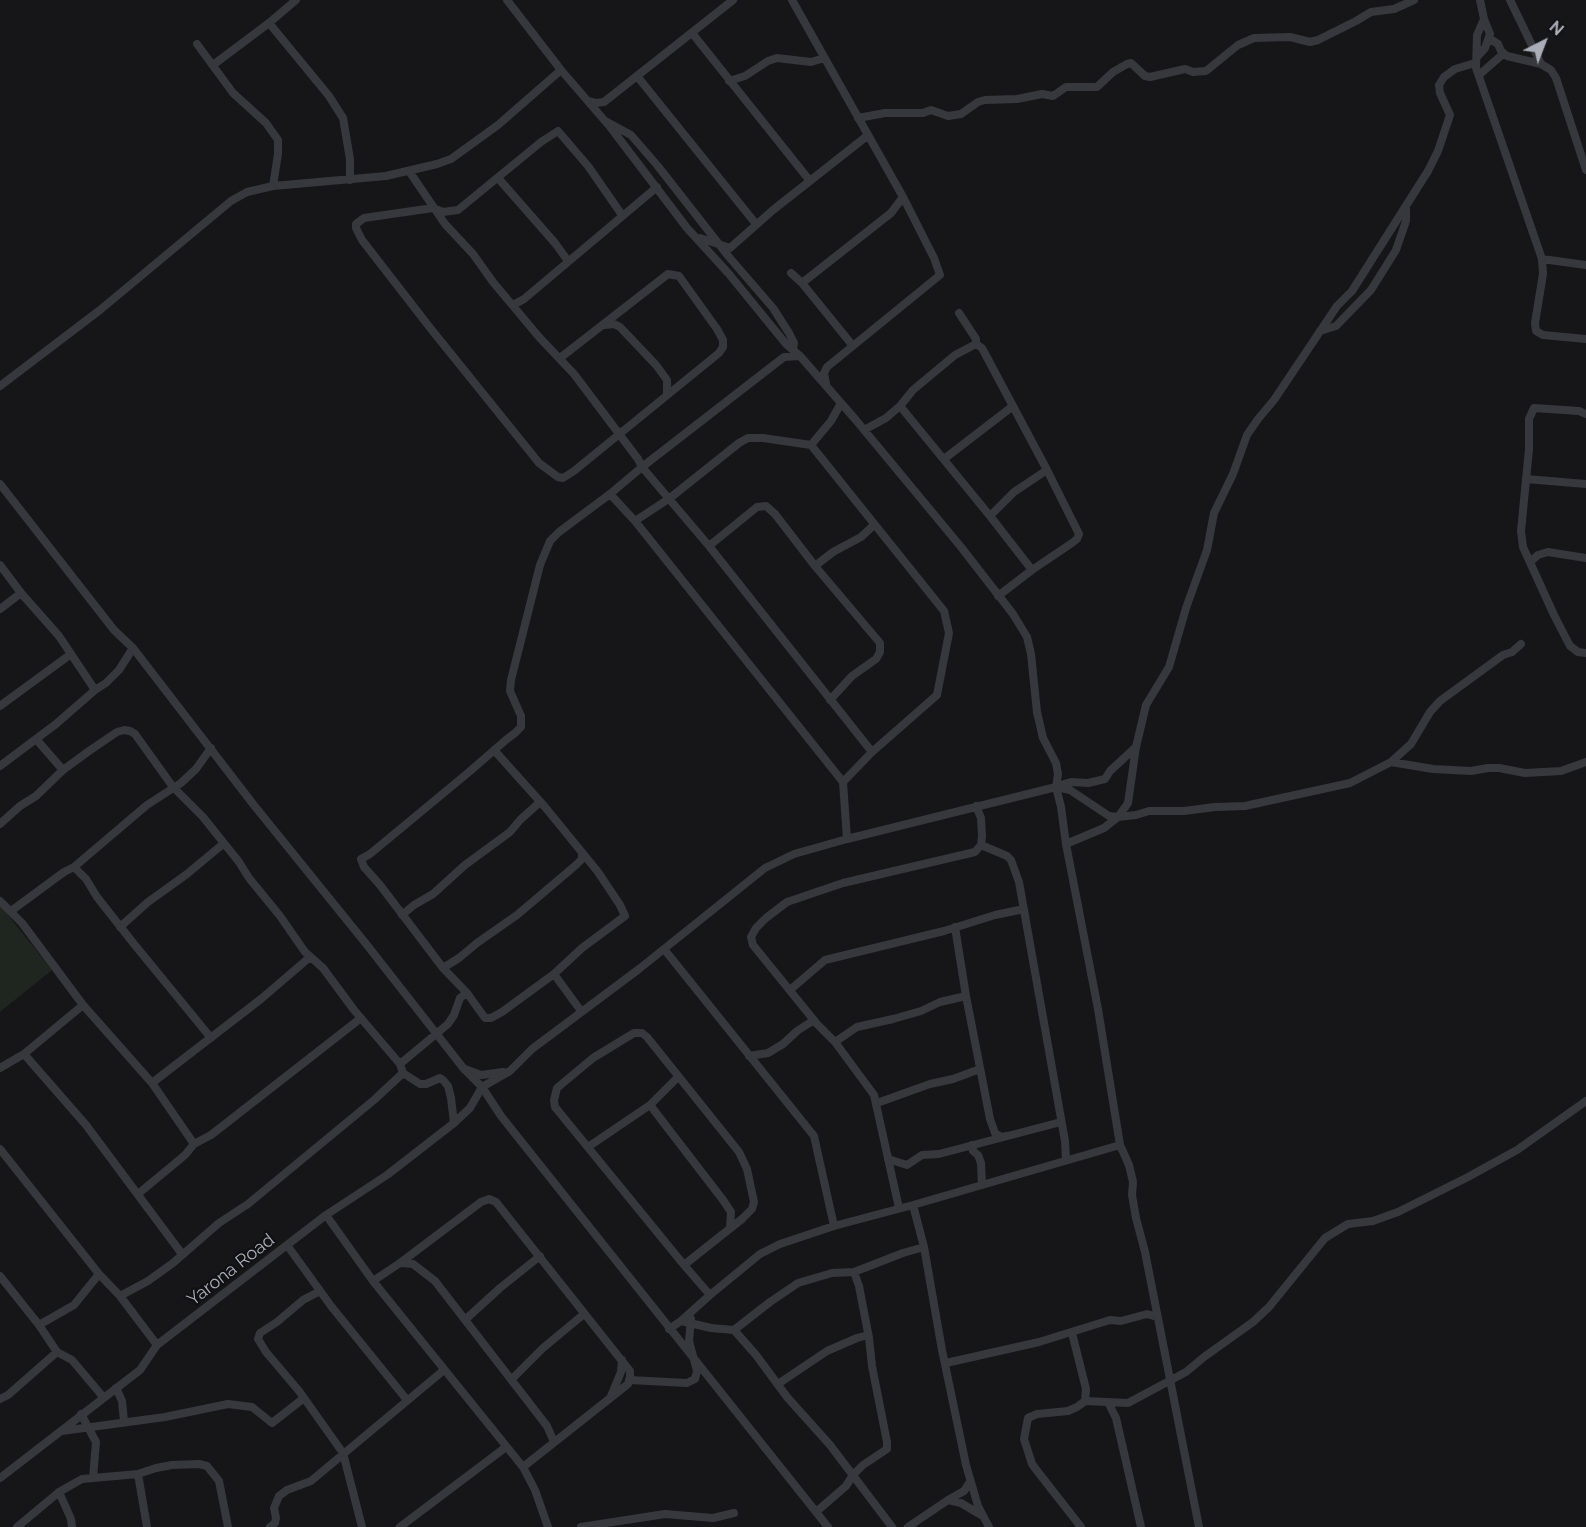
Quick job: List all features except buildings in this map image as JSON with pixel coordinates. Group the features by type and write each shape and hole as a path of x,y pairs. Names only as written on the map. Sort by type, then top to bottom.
{"street":[{"path":"213,65 296,0"},
{"path":"507,0 696,236 790,347 826,384 961,547 1013,614 1027,637 1042,738 1056,763 1058,774 1056,787 1098,1009 1120,1145 1129,1165 1133,1182 1132,1195 1199,1527"},
{"path":"603,118 601,107 604,102 733,0"},
{"path":"792,0 903,197 934,258 940,275 827,367 824,373 826,384"},
{"path":"858,118 885,113 923,113 931,110 948,116 961,114 985,100 1017,99 1042,94 1053,96 1066,87 1097,87 1113,72 1127,64 1133,65 1150,77 1185,69 1193,72 1206,71 1238,45 1254,38 1261,36 1290,37 1310,42 1371,12 1394,9 1414,0"},
{"path":"1066,844 1104,828 1118,817 1128,803 1136,747 1146,705 1169,667 1186,608 1207,550 1214,513 1233,474 1247,435 1257,418 1274,400 1337,306 1352,291 1406,208 1438,151 1450,116 1439,85 1444,77 1455,69 1476,60 1490,39 1480,0"},
{"path":"1510,0 1541,64"},
{"path":"1484,19 1476,35 1476,60 1479,75 1542,259 1543,274 1535,323 1536,331 1543,335 1586,339"},
{"path":"269,23 329,96 343,118 350,159 350,180"},
{"path":"692,33 810,181"},
{"path":"1490,39 1498,44 1507,57 1541,64 1551,70 1556,78 1586,170"},
{"path":"197,44 234,93 266,123 278,140 279,154 273,186"},
{"path":"1479,75 1503,54"},
{"path":"729,81 745,76 777,58 810,62 824,58"},
{"path":"0,386 100,310 231,201 247,192 273,186 350,180 409,171 451,159 498,125 561,70"},
{"path":"637,76 756,224"},
{"path":"589,101 604,102"},
{"path":"603,118 623,129 639,144 720,245"},
{"path":"560,358 668,274 679,276 721,335 723,347 719,353 563,478 553,475 539,463 384,269 362,240 356,228 359,220 433,208 449,213 458,210 541,142 558,131 588,166 622,215"},
{"path":"729,274 730,252 756,224 867,136"},
{"path":"409,171 445,224 473,254 539,337 560,358 642,467 710,546 872,752"},
{"path":"498,178 568,261"},
{"path":"513,305 524,299 657,187"},
{"path":"802,283 891,213 903,197"},
{"path":"1320,331 1336,326 1371,290 1395,250 1406,221 1406,208"},
{"path":"494,750 598,872 625,916 582,948 554,974 502,1012 491,1018 485,1018 364,867 361,859 370,854 494,750 516,734 521,727 521,716 510,691 511,681 544,554 550,541 784,357 794,343 773,308 730,252 720,245 696,236"},
{"path":"1542,259 1586,265"},
{"path":"791,273 802,283 853,346"},
{"path":"959,313 976,339 976,344"},
{"path":"604,324 614,324 620,327 656,365 666,380 667,394"},
{"path":"864,430 886,418 913,390 955,355 976,344"},
{"path":"976,344 982,348 1078,530 1078,536 1072,543 998,596"},
{"path":"784,357 800,356"},
{"path":"807,365 827,367"},
{"path":"811,445 824,430 841,403"},
{"path":"900,406 1032,570"},
{"path":"944,459 1013,406"},
{"path":"1586,414 1579,411 1534,408 1529,419 1521,531 1523,547 1570,646 1578,652 1586,653"},
{"path":"635,521 670,498 748,438 811,445 944,611 949,633 937,695 872,752 843,782"},
{"path":"990,516 1014,492 1047,470"},
{"path":"1526,479 1586,484"},
{"path":"0,484 114,630 133,648 253,804 464,1069 482,1087 501,1116 828,1527"},
{"path":"610,495 635,521 843,782 847,839"},
{"path":"710,546 757,507 766,506 775,513 815,566 880,643 880,652 876,659 852,676 830,700"},
{"path":"815,566 833,552 861,537 874,525"},
{"path":"1530,562 1538,555 1548,552 1586,558"},
{"path":"0,566 44,617 94,690"},
{"path":"0,609 21,593"},
{"path":"1056,787 1070,790 1109,816 1118,817 1149,811 1184,811 1245,806 1350,783 1391,762 1411,744 1430,712 1440,701 1521,644"},
{"path":"0,766 106,682 119,670 133,648"},
{"path":"0,706 71,654"},
{"path":"0,824 20,806 36,796 63,770 117,732 124,730 135,734 173,787 203,817 239,861 249,878 310,957 328,974 401,1069 420,1084 440,1078 443,1080 451,1098 454,1123"},
{"path":"36,739 63,770"},
{"path":"482,1087 510,1071 532,1049 664,949 765,868 794,854 847,839 1071,782 1088,783 1105,780 1110,771 1136,747"},
{"path":"11,911 74,867 147,805 181,783 196,769 211,748"},
{"path":"1391,762 1433,769 1471,771 1499,768 1525,773 1561,771 1586,762"},
{"path":"402,915 433,894 465,865 510,832 540,802"},
{"path":"899,1208 874,1095 835,1042 814,1020 753,945 751,937 756,928 788,902 843,884 975,852 981,845 982,828 976,806"},
{"path":"120,927 148,902 223,844"},
{"path":"981,845 1007,856 1011,860 1019,882 1066,1160"},
{"path":"443,968 518,915 576,865 582,859 582,853"},
{"path":"74,867 90,884 120,927 211,1038"},
{"path":"0,902 22,923 83,1005 152,1083 194,1144"},
{"path":"790,990 825,960 1024,909"},
{"path":"955,927 990,1119 995,1133 1000,1137 1007,1136"},
{"path":"664,949 814,1136 834,1226"},
{"path":"152,1083 310,957"},
{"path":"554,974 581,1011"},
{"path":"120,1296 148,1281 219,1223 248,1204 374,1100 436,1033 448,1024 460,998 467,993"},
{"path":"835,1042 857,1027 893,1019 921,1011 940,1002 966,996"},
{"path":"0,1068 24,1054 83,1005"},
{"path":"138,1194 185,1155 194,1144 211,1135 361,1018"},
{"path":"749,1056 768,1053 814,1020"},
{"path":"684,1265 753,1209 754,1202 747,1169 739,1152 642,1033 634,1033 593,1058 557,1088 555,1107 684,1265 710,1294"},
{"path":"24,1054 86,1125 182,1254"},
{"path":"464,1069 481,1075 510,1071"},
{"path":"877,1103 980,1069"},
{"path":"588,1147 650,1105 678,1077"},
{"name":"Yarona Road","path":"0,1478 140,1370 157,1345 326,1215 387,1175 454,1123 470,1108 482,1087"},
{"path":"1081,1527 1032,1464 1024,1439 1028,1418 1037,1414 1068,1411 1085,1401 1109,1404 1128,1403 1170,1382 1253,1322 1269,1307 1325,1239 1348,1224 1373,1221 1398,1212 1468,1177 1517,1150 1586,1101"},
{"path":"650,1105 731,1212 730,1228"},
{"path":"888,1159 907,1165 922,1155 939,1154 1061,1122"},
{"path":"972,1145 981,1163 982,1185"},
{"path":"669,1329 686,1322 693,1311 710,1294 760,1254 780,1244 834,1226 1120,1145"},
{"path":"0,1149 157,1345"},
{"path":"373,1281 481,1202 489,1199 496,1202 540,1256 630,1371 629,1380 609,1400 523,1467"},
{"path":"913,1205 924,1247 942,1350 970,1482 981,1515 989,1527"},
{"path":"326,1215 373,1281 523,1467 535,1490 548,1527"},
{"path":"287,1245 320,1292 407,1400"},
{"path":"686,1322 711,1328 734,1330 785,1290 798,1283 832,1273 854,1272 903,1252 924,1247"},
{"path":"466,1319 540,1256"},
{"path":"400,1263 413,1264 435,1281 547,1426 554,1442"},
{"path":"816,1512 846,1486 853,1475 886,1449 887,1442 868,1335 854,1272"},
{"path":"39,1324 74,1305 99,1274"},
{"path":"0,1276 39,1324 57,1352 72,1360 104,1398"},
{"path":"320,1292 303,1300 278,1322 260,1333 258,1339 343,1453 362,1527"},
{"path":"512,1379 538,1353 584,1314"},
{"path":"946,1364 1072,1333 1110,1320 1121,1321 1147,1314 1156,1317"},
{"path":"686,1322 697,1376 692,1382"},
{"path":"734,1330 853,1475 892,1527"},
{"path":"1072,1333 1086,1389 1085,1401"},
{"path":"778,1384 827,1351 868,1335"},
{"path":"0,1399 8,1395 57,1352"},
{"path":"1165,1359 1176,1371 1186,1372"},
{"path":"609,1400 621,1372 622,1360"},
{"path":"270,1527 276,1518 274,1508 279,1496 287,1490 311,1481 444,1370"},
{"path":"629,1380 714,1385"},
{"path":"116,1388 122,1401 124,1421"},
{"path":"61,1431 165,1417 228,1404 252,1407 272,1423 304,1398"},
{"path":"1109,1404 1116,1418 1141,1527"},
{"path":"81,1414 88,1426 88,1431 96,1442 93,1478"},
{"path":"400,1527 506,1448"},
{"path":"17,1527 75,1481 138,1474 172,1465 199,1464 207,1466 219,1481 228,1527"},
{"path":"138,1474 147,1527"},
{"path":"908,1527 964,1491 970,1482"},
{"path":"59,1492 72,1527"},
{"path":"948,1500 961,1503 981,1515"},
{"path":"583,1527 665,1514 713,1518 734,1513"}],"shaded area":[{"path":"0,905 52,970 0,1012"}]}
